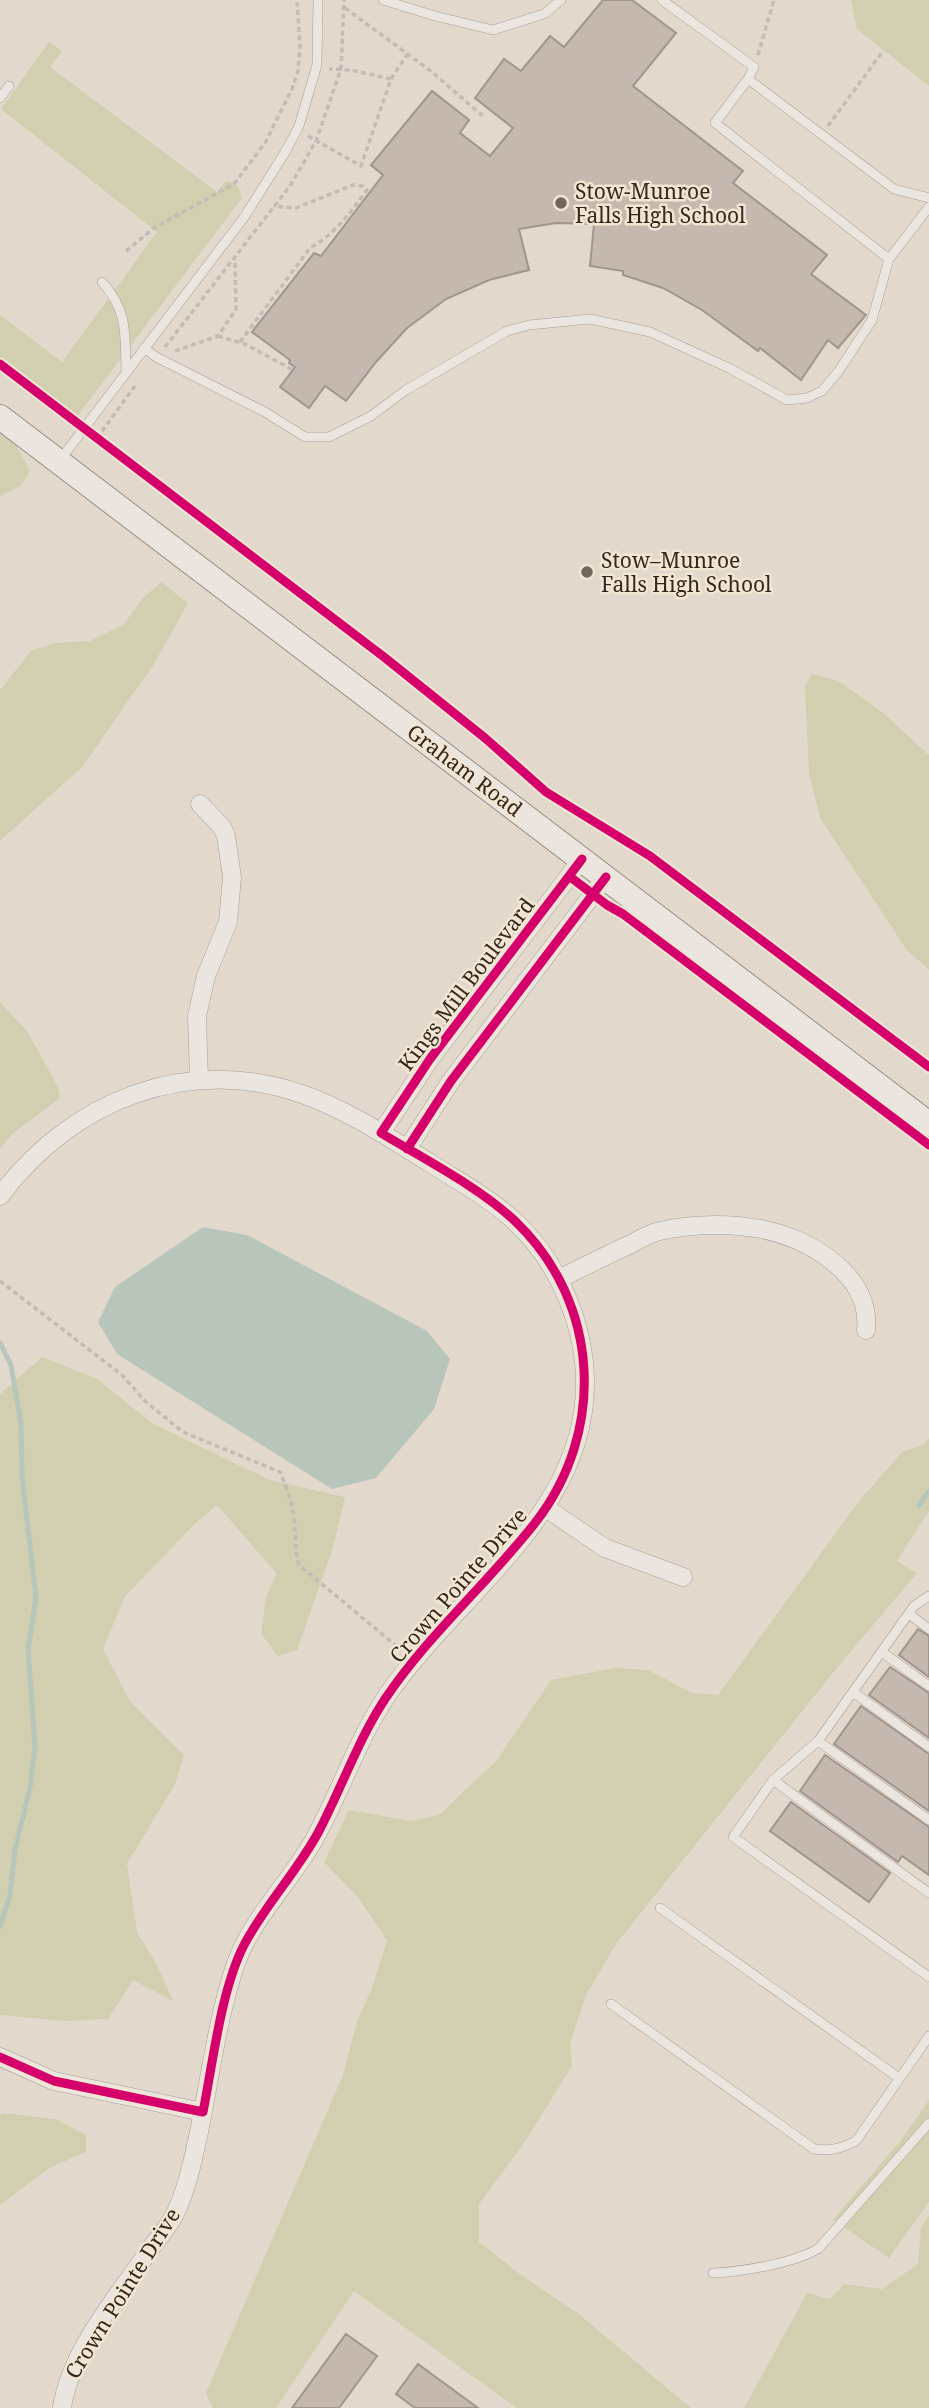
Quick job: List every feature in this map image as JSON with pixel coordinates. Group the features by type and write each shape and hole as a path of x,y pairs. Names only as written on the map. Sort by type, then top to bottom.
{"main road":[{"name":"Graham Road","path":"0,417 929,1124"}],"street":[{"path":"199,1080 197,1016 206,976 228,922 232,877 226,836 217,821 200,804"},
{"name":"Kings Mill Boulevard","path":"381,1133 450,1032 582,859"},
{"path":"407,1149 475,1050 606,877"},
{"name":"Kings Mill Boulevard","path":"515,949 538,967"},
{"name":"Kings Mill Boulevard","path":"450,1032 475,1050"},
{"name":"Crown Pointe Drive","path":"0,1196 36,1154 60,1133 115,1101 145,1090 199,1080 230,1080 289,1090 341,1111 381,1133 502,1210 531,1238 559,1279 570,1305 582,1348 585,1401 577,1444 567,1471 546,1508 384,1700 307,1851 244,1945 228,1989 190,2174 174,2216 96,2326 65,2385 62,2408"},
{"path":"559,1279 656,1231 709,1225 762,1229 798,1241 826,1256 842,1270 861,1295 867,1320 866,1331"},
{"path":"546,1508 605,1548 683,1577"},
{"path":"0,2057 54,2081 203,2112"}],"lane":[{"path":"59,461 245,216 287,149 316,68 319,41 318,0"},
{"path":"383,0 493,30 544,14 561,0"},
{"path":"662,0 754,67 715,123 889,258"},
{"path":"748,79 894,189 929,198"},
{"path":"0,99 9,86"},
{"path":"144,348 156,357 265,412 305,437 329,437 371,416 406,390 507,331 529,325 590,319 650,332 731,369 787,400 807,398 822,391 838,372 872,320 889,258 929,207"},
{"path":"102,282 116,298 125,328 126,371"},
{"path":"929,1596 914,1606 818,1741 774,1780 733,1837 929,1977"},
{"path":"909,1615 929,1629"},
{"path":"882,1652 929,1686"},
{"path":"853,1692 929,1747"},
{"path":"818,1741 929,1820"},
{"path":"774,1780 929,1894"},
{"path":"660,1908 899,2078"},
{"path":"611,2004 814,2149 838,2150 856,2141 929,2036"},
{"path":"713,2273 732,2272 807,2256 819,2248 929,2123"}],"path":[{"path":"341,69 344,0"},
{"path":"754,67 774,0"},
{"path":"126,251 154,228 234,184 265,143 292,89 298,66 300,46 297,2"},
{"path":"345,8 408,54 484,117"},
{"path":"823,134 883,51"},
{"path":"296,130 361,166 391,79 408,54"},
{"path":"298,66 341,69 391,79"},
{"path":"240,342 310,248 325,240 343,223 367,190 362,186 353,186 296,208 274,206"},
{"path":"218,336 236,309 235,257"},
{"path":"156,357 218,336 240,342 293,369"},
{"path":"84,429 107,446"},
{"path":"0,1281 122,1375 146,1402 183,1432 280,1472 292,1511 294,1547 299,1564 400,1649"}],"shaded area":[{"path":"851,0 929,0 929,86 857,29"},
{"path":"49,42 62,51 50,67 217,192 229,181 238,186 242,198 76,418 0,360 0,315 62,362 157,232 1,109"},
{"path":"0,430 10,434 30,471 21,486 0,496"},
{"path":"161,582 188,603 154,664 82,767 0,841 0,690 31,651 54,643 90,641 123,625 143,598"},
{"path":"812,674 839,681 882,712 929,755 929,970 906,949 820,818 809,774 805,686"},
{"path":"0,1002 27,1031 58,1087 60,1098 12,1134 0,1149"},
{"path":"203,1227 247,1235 427,1331 450,1359 434,1409 376,1478 332,1489 117,1354 98,1322 115,1287"},
{"path":"42,1357 97,1379 153,1424 270,1480 345,1497 332,1551 297,1650 278,1656 261,1634 266,1596 277,1574 217,1505 125,1596 103,1649 129,1700 184,1755 175,1784 127,1864 137,1932 158,1967 173,2001 133,1980 108,2019 65,2021 0,2015 0,1394"},
{"path":"929,1438 929,1511 897,1561 917,1573 836,1669 616,1944 586,1995 570,2044 572,2066 522,2146 479,2204 479,2242 580,2315 691,2408 517,2408 354,2291 276,2408 213,2408 206,2393 343,2075 357,2021 372,1988 387,1940 358,1897 324,1862 349,1810 411,1821 439,1815 497,1760 551,1680 616,1668 648,1670 692,1693 718,1695 856,1505 902,1452 923,1445"},
{"path":"929,2100 929,2202 889,2258 833,2220 901,2140"},
{"path":"3,2113 55,2119 86,2135 86,2152 49,2168 0,2205 0,2115"},
{"path":"929,2215 929,2408 744,2408 807,2293 830,2299 844,2284 882,2289 918,2264 921,2227"}],"building":[{"name":"Stow-Munroe Falls High School","path":"603,0 632,0 676,33 633,86 743,171 733,183 827,255 811,274 866,315 838,348 828,340 801,380 760,348 758,351 702,310 663,288 623,275 623,271 590,266 594,224 556,223 519,229 529,270 489,280 446,299 407,328 346,401 325,386 309,408 280,387 295,367 289,363 290,360 252,332 314,253 321,256 383,175 371,165 432,91 469,120 460,133 490,156 513,128 475,98 504,59 521,71 550,36 564,47"},
{"path":"918,1629 929,1636 929,1677 899,1655"},
{"path":"890,1667 929,1693 929,1738 869,1695"},
{"path":"861,1706 929,1754 929,1811 834,1744"},
{"path":"825,1755 929,1827 929,1875 902,1856 898,1862 800,1791"},
{"path":"791,1802 890,1873 869,1902 770,1831"},
{"path":"346,2334 377,2356 339,2408 292,2408"},
{"path":"418,2364 478,2408 415,2408 396,2394"}],"waterway":[{"path":"0,1343 11,1365 21,1423 22,1476 36,1598 28,1649 35,1746 30,1788 15,1849 10,1895 0,1926"},
{"path":"919,1505 929,1491"}],"cycle path":[{"path":"0,364 384,657 485,738 546,792 650,856 929,1067"},
{"path":"0,2057 54,2081 203,2112 229,1983 252,1930 319,1831 385,1699 420,1653 535,1523 558,1487 574,1448 583,1408 584,1368 578,1328 564,1289 543,1253 501,1209 451,1174 381,1133 430,1059 582,859"},
{"path":"569,876 929,1145"},
{"path":"407,1149 451,1081 606,877"}],"place":[{"name":"Stow-Munroe Falls High School","path":"561,203"},
{"name":"Stow–Munroe Falls High School","path":"587,572"}]}
